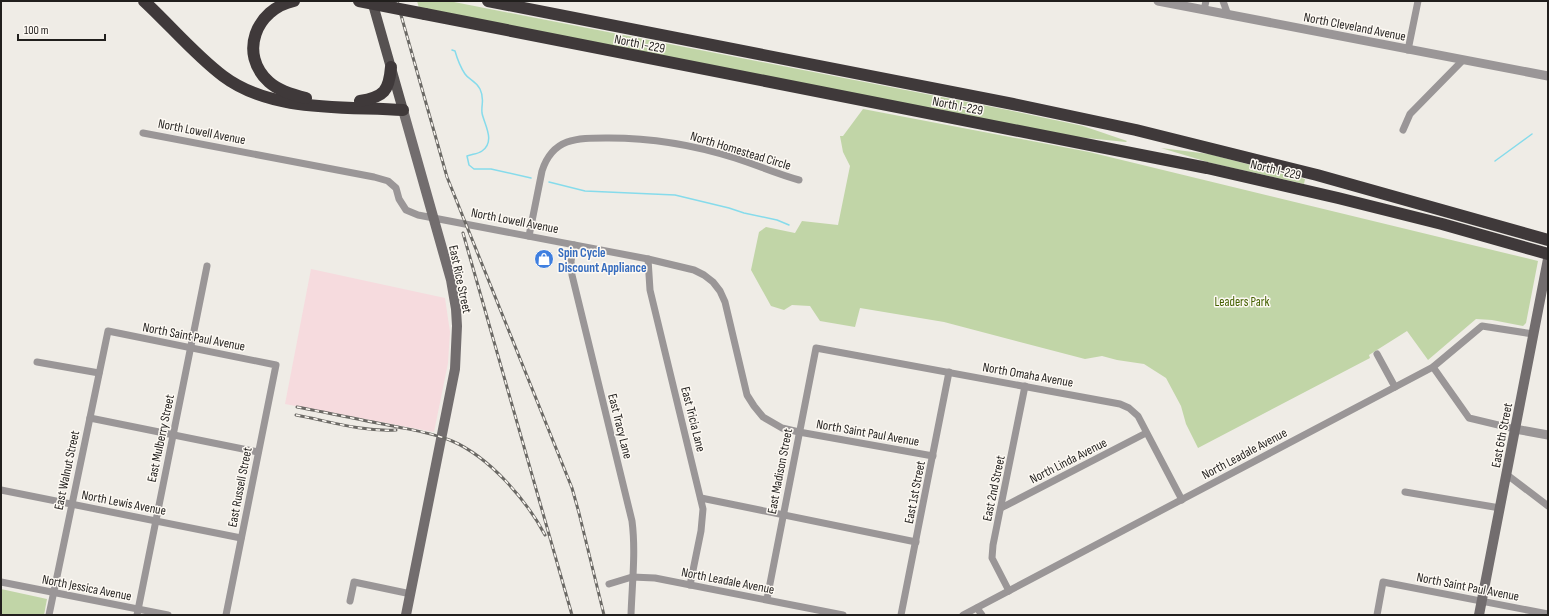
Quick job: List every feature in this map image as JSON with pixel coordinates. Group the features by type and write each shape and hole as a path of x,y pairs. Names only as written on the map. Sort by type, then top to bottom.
{"highway":[{"path":"144,1 222,76 262,96 288,102 317,105 402,107"},
{"path":"294,1 281,5 272,10 260,23 254,39 253,52 257,64 269,82 283,91 304,98 360,101 402,107"},
{"name":"North I-229","path":"360,1 1207,168 1442,224 1548,254"},
{"name":"North I-229","path":"488,1 1013,104 1136,130 1303,172 1548,240"},
{"path":"360,101 374,98 383,93 388,84 391,67"}],"main road":[{"name":"East Rice Street","path":"372,1 454,294 457,341 452,383 406,615"},
{"name":"East 6th Street","path":"1479,615 1548,259"}],"street":[{"name":"North Cleveland Avenue","path":"1158,1 1205,5 1228,14 1548,76"},
{"path":"1223,1 1228,14"},
{"path":"1408,50 1418,1"},
{"path":"1402,130 1410,114 1463,60"},
{"name":"North Lowell Avenue","path":"143,133 374,177 388,181 396,188 399,199 406,210 418,215 648,259 694,270 704,275 712,282 720,291 725,302 745,388 750,401 770,422 782,428 799,432"},
{"name":"North Homestead Circle","path":"529,236 545,161 560,145 574,139 624,138 655,140 736,158 799,180"},
{"name":"East Tracy Lane","path":"574,245 571,261 572,275 632,521 634,534 631,615"},
{"name":"East Tricia Lane","path":"648,259 650,290 704,515 690,585"},
{"name":"East Mulberry Street","path":"137,612 207,266"},
{"name":"North Leadale Avenue","path":"963,615 1433,367 1482,326 1533,334"},
{"name":"North Saint Paul Avenue","path":"108,331 276,365"},
{"name":"East Walnut Street","path":"49,615 108,331"},
{"name":"East Madison Street","path":"767,600 816,348"},
{"name":"North Omaha Avenue","path":"816,348 1120,404 1129,408 1138,416 1182,500"},
{"path":"1377,354 1395,388"},
{"path":"37,362 99,373"},
{"name":"East Russell Street","path":"226,615 276,365"},
{"path":"1433,367 1469,418 1548,435"},
{"name":"East 1st Street","path":"901,615 949,372"},
{"name":"East 2nd Street","path":"1009,591 992,558 993,545 1025,386"},
{"path":"90,418 258,452"},
{"name":"North Saint Paul Avenue","path":"799,432 933,456"},
{"name":"North Linda Avenue","path":"1001,508 1146,433"},
{"path":"1506,474 1548,506"},
{"name":"North Lewis Avenue","path":"1,490 241,538"},
{"path":"1405,492 1500,508"},
{"path":"701,498 916,542"},
{"name":"North Leadale Avenue","path":"609,584 632,577 655,578 842,615"},
{"name":"North Jessica Avenue","path":"1,582 53,592 137,612 168,615"},
{"path":"350,601 354,582 410,594"},
{"name":"North Saint Paul Avenue","path":"1377,615 1383,582 1548,614"},
{"path":"977,608 982,615"}],"shaded area":[{"path":"311,269 445,298 450,332 448,363 434,432 285,404"}],"green space":[{"path":"417,1 449,1 1008,110 1083,126 1127,141 1077,137 419,8"},
{"name":"Leaders Park","path":"863,109 1089,152 1538,261 1526,323 1523,326 1492,320 1476,319 1428,360 1407,331 1369,355 1370,358 1198,448 1186,424 1181,406 1166,378 1144,364 1102,356 1085,359 944,322 860,308 855,327 820,321 810,306 792,305 784,310 771,306 751,270 759,232 766,227 795,233 802,221 838,225 850,166 843,152 840,136 843,136"},
{"path":"1161,148 1209,154 1305,179 1304,184 1211,163"},
{"path":"1,589 47,599 44,615 1,615"}],"waterway":[{"path":"452,50 455,51 465,74 480,89 483,99 482,113 489,137 486,147 482,151 467,156 469,165 474,169 491,169 531,178"},
{"path":"1495,161 1532,134"},
{"path":"549,182 585,191 675,195 777,220 789,225"}],"railway":[{"path":"397,1 447,177 572,488 604,615"},
{"path":"463,233 572,615"},
{"path":"297,407 422,432 452,441 466,448 493,468 505,480 528,507 545,535"},
{"path":"296,415 358,428 396,430"}],"place":[{"name":"Spin Cycle Discount Appliance","path":"544,259"}]}
